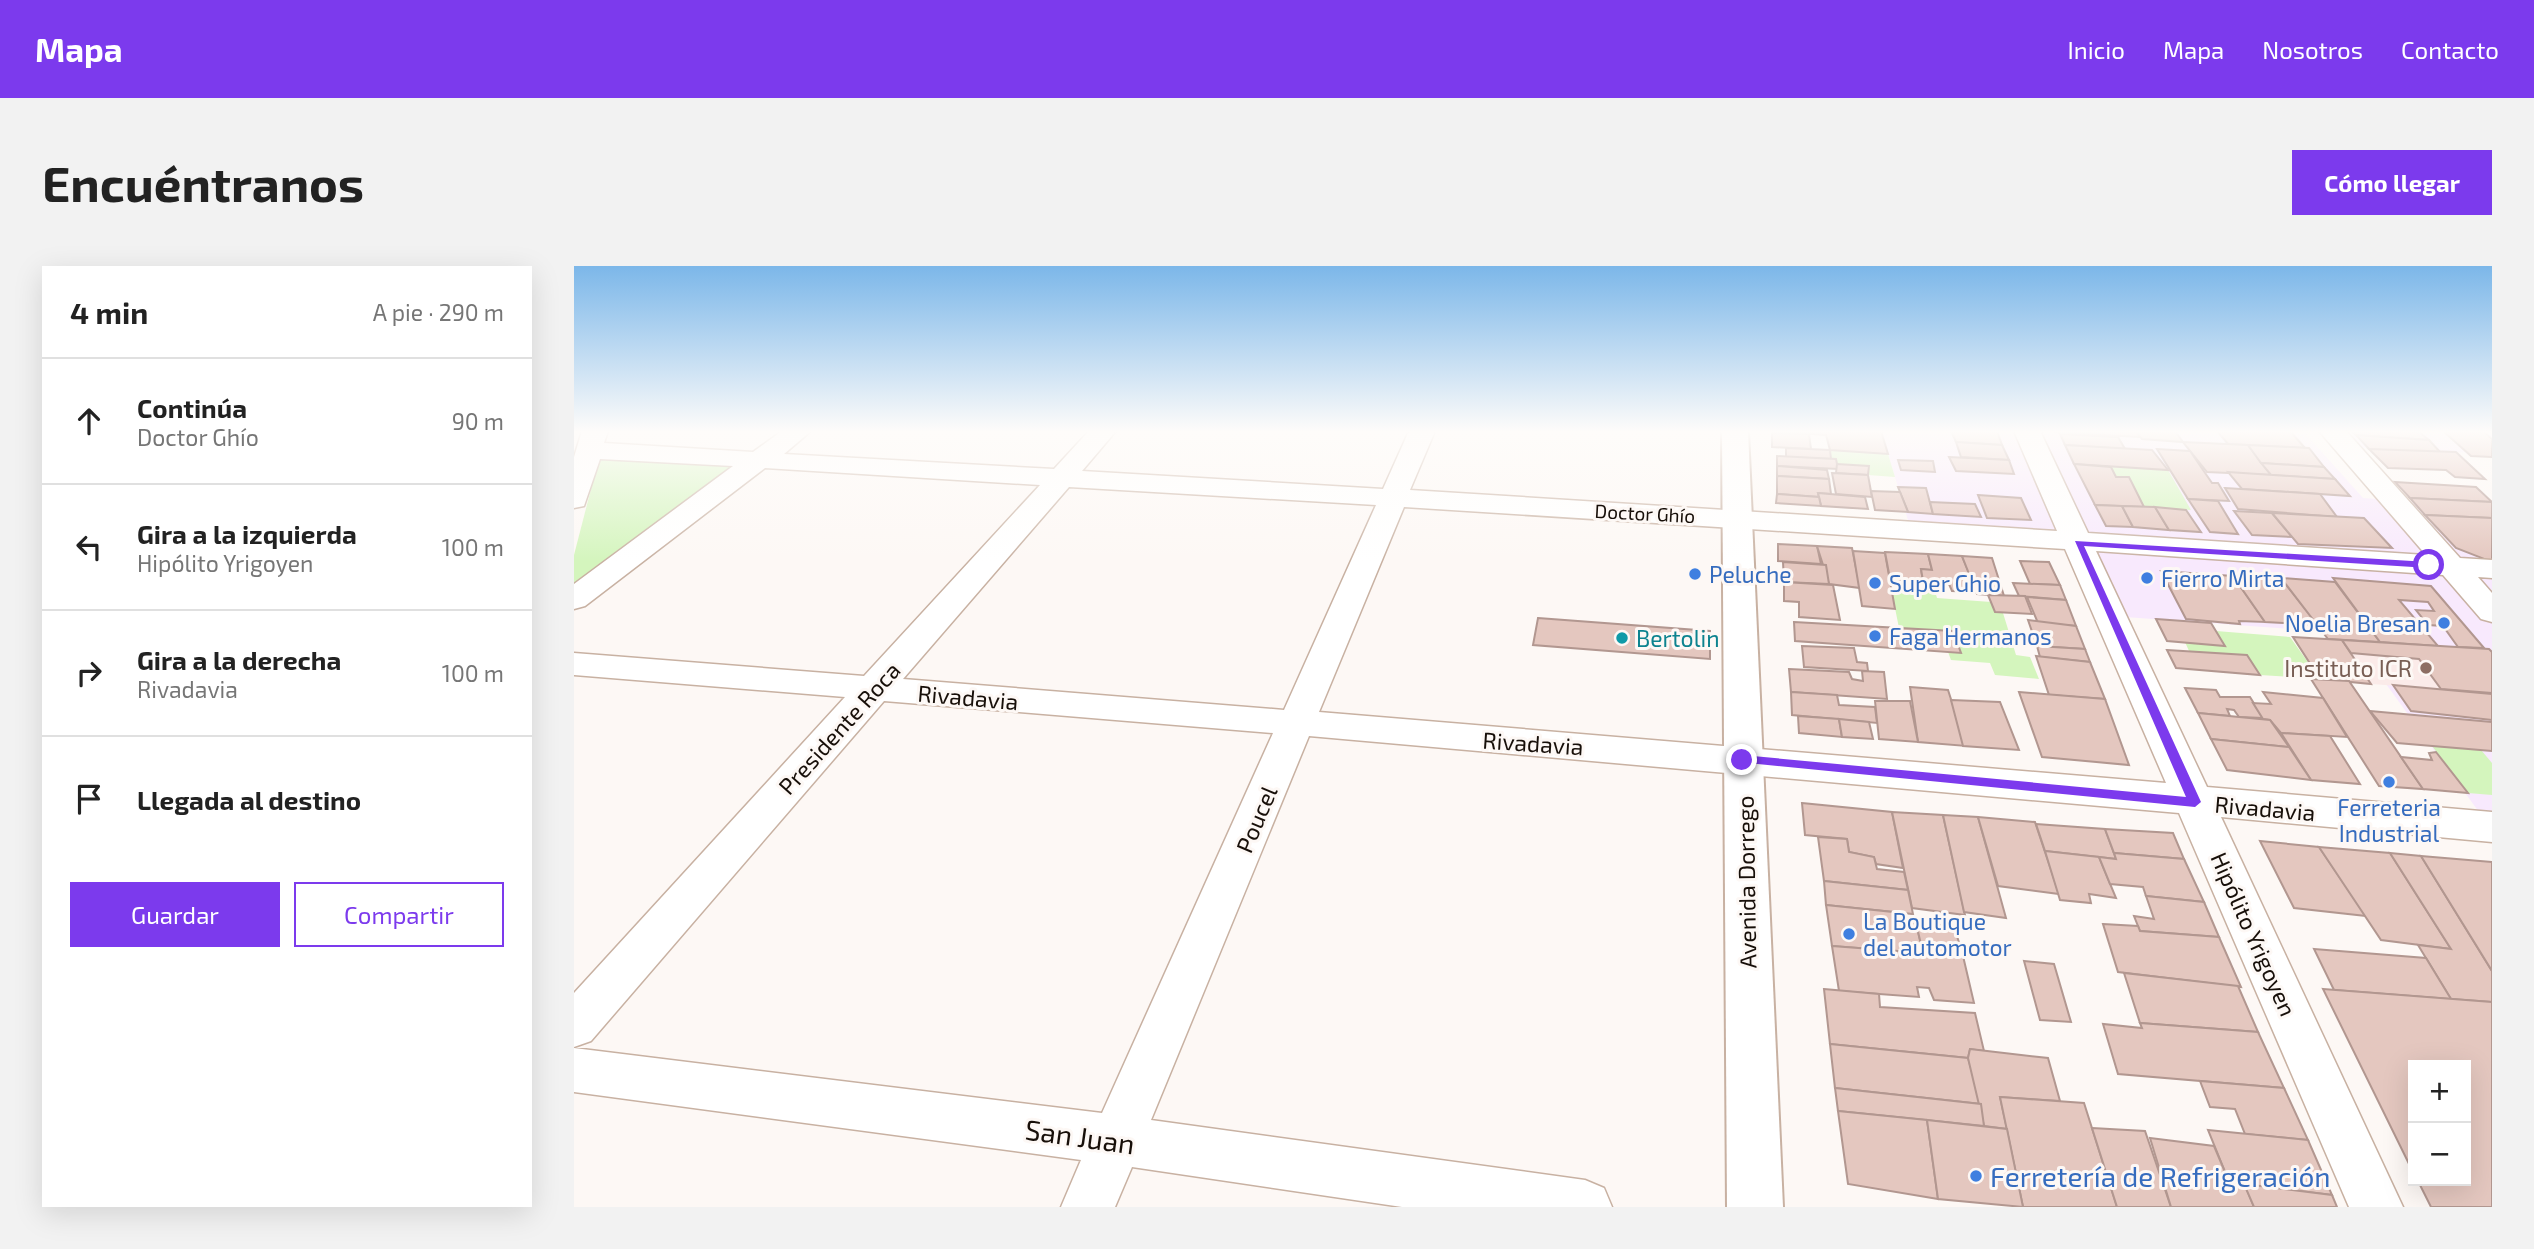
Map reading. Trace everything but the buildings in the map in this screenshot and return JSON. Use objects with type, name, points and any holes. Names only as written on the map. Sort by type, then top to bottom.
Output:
[{"type":"main road","name":"Avenida Dorrego","points":[[1737,475],[1755,1207]]},
{"type":"street","points":[[574,500],[582,475]]},
{"type":"street","points":[[574,599],[739,475]]},
{"type":"street","name":"Doctor Ghío","points":[[1006,475],[1738,518],[2492,569]]},
{"type":"street","name":"Presidente Roca","points":[[574,1026],[1064,475]]},
{"type":"street","name":"Poucel","points":[[1088,1207],[1402,475]]},
{"type":"street","name":"Hipólito Yrigoyen","points":[[2048,475],[2376,1207]]},
{"type":"street","points":[[2371,475],[2492,612]]},
{"type":"street","name":"Rivadavia","points":[[574,664],[1742,760],[2492,828]]},
{"type":"street","name":"San Juan","points":[[574,1070],[1117,1140],[1585,1207]]},
{"type":"shaded area","points":[[1894,475],[2342,475],[2363,498],[2492,507],[2492,830],[2349,633],[2111,616],[2078,542],[1911,530]]},
{"type":"shaded area","name":"Instituto ICR","points":[[2342,640],[2489,649],[2492,652],[2492,693],[2371,684]]},
{"type":"green space","points":[[595,475],[724,475],[574,589],[574,555]]},
{"type":"green space","points":[[2115,475],[2171,475],[2191,510],[2144,507],[2129,477]]},
{"type":"green space","points":[[1891,588],[1935,591],[1937,598],[1991,602],[1995,612],[2003,613],[2016,655],[2030,657],[2039,679],[1995,675],[1990,663],[1951,660],[1948,652],[1961,653],[1953,631],[1899,628]]},
{"type":"green space","points":[[2216,631],[2290,637],[2320,679],[2260,675],[2247,655],[2189,651],[2185,642],[2225,646]]},
{"type":"green space","points":[[2432,746],[2481,750],[2492,763],[2492,795],[2468,793]]},
{"type":"place","name":"Peluche","points":[[1695,574]]},
{"type":"place","name":"Fierro Mirta","points":[[2147,578]]},
{"type":"place","name":"Super Ghio","points":[[1875,583]]},
{"type":"place","name":"Noelia Bresan","points":[[2444,623]]},
{"type":"place","name":"Faga Hermanos","points":[[1875,636]]},
{"type":"place","name":"Bertolin","points":[[1622,638]]},
{"type":"place","name":"Instituto ICR","points":[[2426,668]]},
{"type":"place","name":"Ferreteria Industrial","points":[[2389,782]]},
{"type":"place","name":"La Boutique del automotor","points":[[1849,934]]},
{"type":"place","name":"Ferretería de Refrigeración","points":[[1976,1176]]},
{"type":"route","points":[[1742,760],[2195,802],[2078,542],[2429,565]]}]
